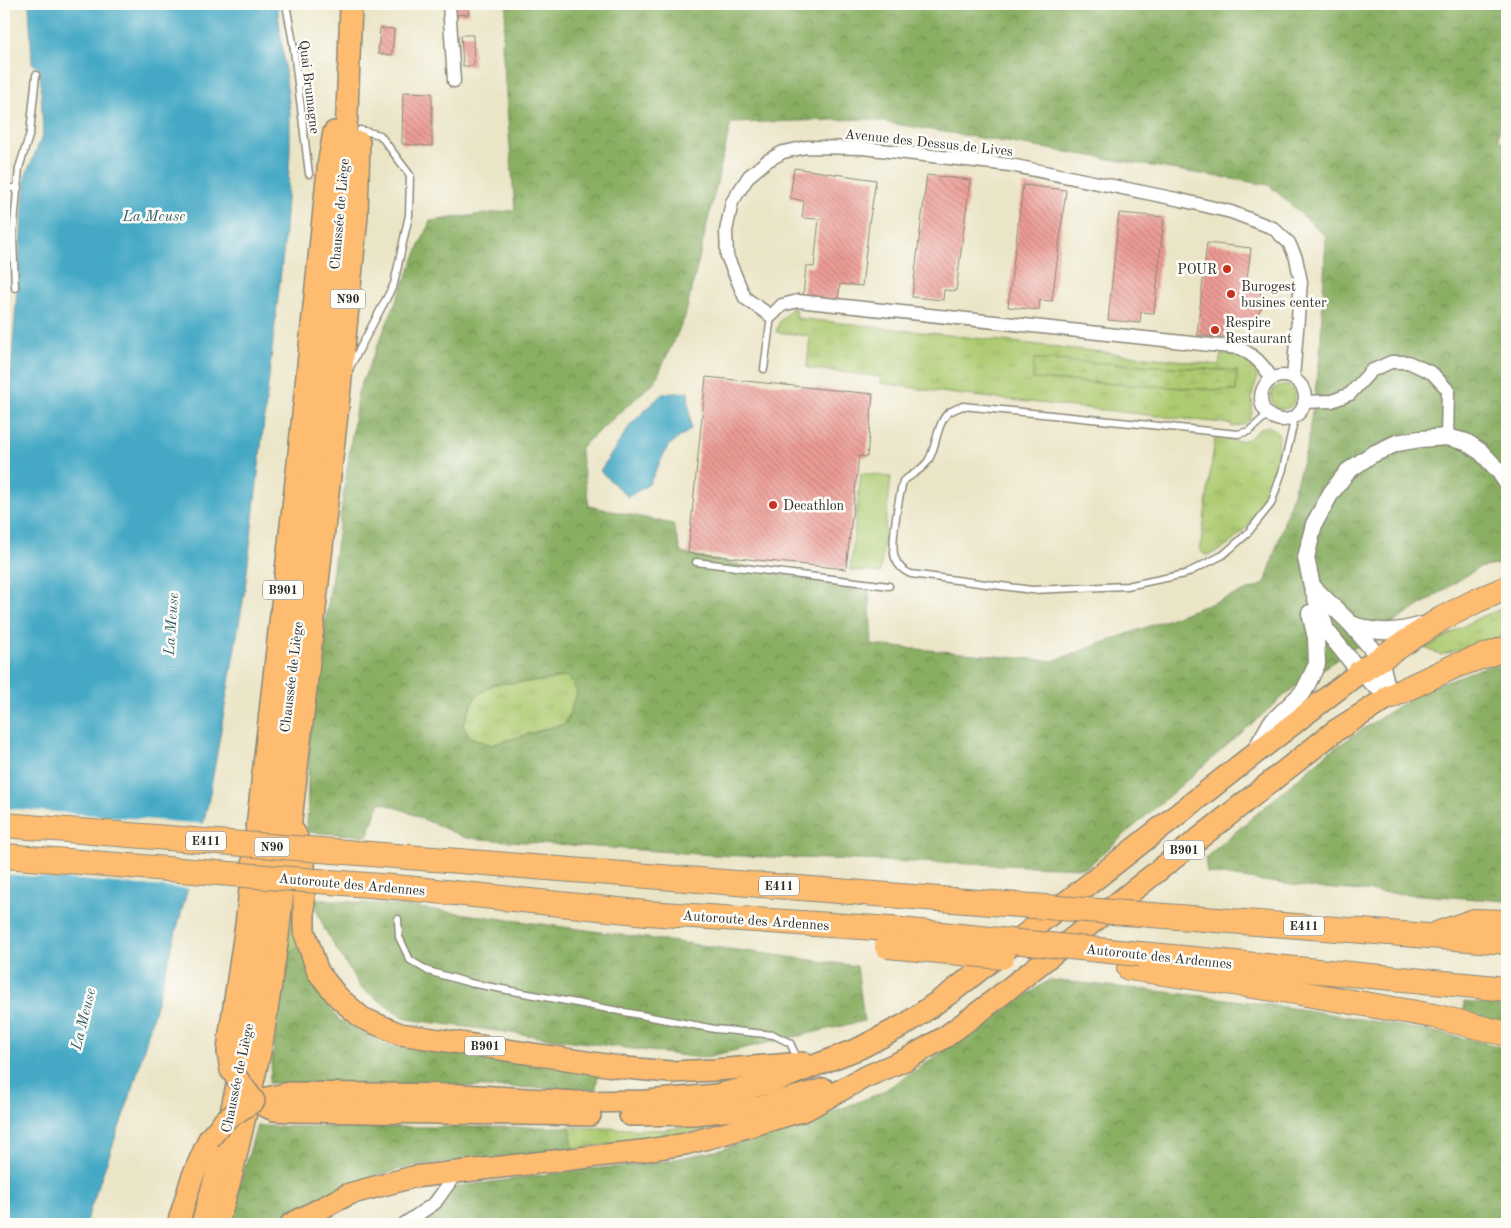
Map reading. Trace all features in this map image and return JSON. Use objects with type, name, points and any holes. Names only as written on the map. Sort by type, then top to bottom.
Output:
[{"type":"highway","name":"B901","points":[[1360,672],[1441,618],[1507,588]]},
{"type":"highway","name":"B901","points":[[1389,697],[1454,666],[1507,648]]},
{"type":"highway","name":"E411","points":[[4,825],[1507,942]]},
{"type":"highway","name":"Autoroute des Ardennes","points":[[4,856],[406,888],[889,938],[1134,961],[1507,989]]},
{"type":"highway","points":[[1430,936],[1474,921],[1507,922]]},
{"type":"highway","points":[[1134,961],[1434,1016],[1507,1034]]},
{"type":"main road","name":"Chaussée de Liège","points":[[217,1224],[232,1173],[262,1043],[277,944],[340,388],[357,216],[351,4]]},
{"type":"main road","name":"Chaussée de Liège","points":[[202,1224],[220,1161],[247,1041],[261,942],[315,466],[342,181],[353,122]]},
{"type":"main road","name":"B901","points":[[254,1101],[231,1070],[228,1052],[248,905],[298,463],[329,160],[335,130],[353,122]]},
{"type":"main road","name":"B901","points":[[290,1102],[461,1095],[577,1102],[647,1101],[732,1092],[773,1082],[828,1061],[860,1048],[906,1024],[953,991],[1360,672]]},
{"type":"main road","name":"B901","points":[[291,1224],[349,1194],[413,1177],[641,1151],[685,1144],[805,1110],[863,1078],[906,1059],[945,1037],[1335,731],[1389,697]]},
{"type":"main road","name":"B901","points":[[291,823],[304,856],[304,931],[318,972],[338,997],[362,1018],[400,1034],[626,1068],[671,1072],[828,1061]]},
{"type":"main road","name":"B901","points":[[178,1224],[192,1178],[209,1139],[226,1120],[254,1101],[548,1116],[695,1114],[760,1107],[863,1078]]},
{"type":"street","points":[[449,4],[454,80]]},
{"type":"street","name":"Avenue des Dessus de Lives","points":[[771,316],[745,298],[727,256],[726,231],[732,202],[749,176],[767,160],[783,152],[807,147],[863,148],[1010,165],[1231,212],[1272,228],[1289,243],[1296,258],[1301,282],[1293,378]]},
{"type":"street","points":[[771,316],[782,305],[798,301],[1239,348],[1252,355],[1262,364],[1272,379]]},
{"type":"street","points":[[1304,402],[1332,401],[1350,394],[1370,371],[1391,362],[1408,362],[1432,373],[1448,390],[1447,437]]},
{"type":"street","points":[[1278,376],[1293,378],[1304,390],[1304,402],[1300,411],[1288,420],[1272,417],[1262,406],[1262,391],[1266,384],[1278,376]]},
{"type":"street","points":[[1389,697],[1360,672],[1326,630],[1312,586],[1306,558],[1314,524],[1331,493],[1348,471],[1371,455],[1397,442],[1447,437],[1466,442],[1481,452],[1499,471],[1507,483]]},
{"type":"street","points":[[1312,586],[1351,624],[1380,658],[1389,697]]},
{"type":"street","points":[[1253,755],[1271,723],[1304,691],[1317,664],[1316,638],[1310,613],[1312,586]]},
{"type":"street","points":[[1351,624],[1365,629],[1395,632],[1441,618]]},
{"type":"street","points":[[404,1224],[435,1204],[457,1172]]},
{"type":"lane","name":"Quai Brumagne","points":[[286,4],[293,43],[309,174]]},
{"type":"lane","points":[[15,288],[13,236],[19,168],[30,133],[36,75]]},
{"type":"lane","points":[[340,388],[394,284],[409,215],[410,175],[380,135],[353,122]]},
{"type":"lane","points":[[4,188],[18,188]]},
{"type":"lane","points":[[4,247],[13,236]]},
{"type":"lane","points":[[764,368],[771,316]]},
{"type":"lane","points":[[1268,414],[1249,431],[1238,434],[963,406],[949,413],[945,418],[926,464],[902,481],[898,503],[894,556],[903,571],[911,574],[1032,590],[1127,586],[1185,574],[1223,555],[1247,534],[1271,504],[1283,469],[1295,416]]},
{"type":"lane","points":[[696,562],[889,586]]},
{"type":"lane","points":[[398,919],[399,937],[410,960],[428,971],[470,983],[715,1029],[774,1035],[790,1043],[800,1064]]},
{"type":"green space","points":[[507,4],[1507,4],[1507,77],[1498,139],[1507,146],[1507,563],[1478,568],[1293,688],[1086,868],[713,855],[466,838],[403,810],[380,802],[367,836],[307,832],[309,739],[358,392],[430,221],[515,210],[502,44]],"holes":[[[865,119],[1269,185],[1326,236],[1320,357],[1307,448],[1265,584],[1053,661],[872,645],[869,592],[681,553],[673,524],[589,506],[580,448],[655,381],[685,317],[731,123]],[[567,676],[577,692],[566,723],[491,745],[470,737],[463,725],[475,697],[494,684],[542,681]]]},
{"type":"green space","points":[[791,309],[797,309],[796,318],[1219,365],[1221,354],[1239,356],[1250,361],[1256,370],[1257,379],[1253,392],[1252,416],[1246,423],[1232,427],[1232,424],[955,394],[881,383],[881,377],[807,368],[810,336],[776,332],[780,321]],"holes":[[[1035,359],[1237,371],[1236,391],[1033,379]]]},
{"type":"green space","points":[[1034,359],[1237,371],[1236,391],[1033,379]]},
{"type":"green space","points":[[1283,385],[1292,388],[1295,397],[1292,406],[1283,409],[1274,406],[1271,397],[1274,388]]},
{"type":"green space","points":[[1268,426],[1279,435],[1275,475],[1267,498],[1253,519],[1236,538],[1216,552],[1206,555],[1200,551],[1215,438],[1242,441]]},
{"type":"green space","points":[[861,473],[891,477],[880,573],[850,570]]},
{"type":"green space","points":[[1507,607],[1507,635],[1441,655],[1425,648],[1478,618]]},
{"type":"green space","points":[[1507,659],[1507,901],[1306,887],[1207,873],[1205,858],[1330,751],[1424,689]]},
{"type":"green space","points":[[568,676],[577,692],[566,723],[491,745],[470,737],[463,725],[475,697],[494,684],[542,681]]},
{"type":"green space","points":[[295,894],[300,945],[287,953]]},
{"type":"green space","points":[[312,899],[405,906],[857,966],[864,1021],[701,1058],[406,1019],[360,987],[325,930]]},
{"type":"green space","points":[[300,945],[317,990],[339,1020],[386,1045],[598,1073],[596,1089],[269,1083],[287,953]]},
{"type":"green space","points":[[1049,980],[1177,993],[1304,1010],[1448,1035],[1507,1049],[1507,1224],[418,1224],[440,1189],[580,1170],[650,1164],[720,1150],[816,1118],[881,1093]]},
{"type":"green space","points":[[1464,1002],[1507,1006],[1507,1028],[1463,1015]]},
{"type":"green space","points":[[759,1116],[692,1134],[573,1149],[570,1127],[663,1130]]},
{"type":"green space","points":[[257,1126],[570,1127],[573,1149],[414,1166],[347,1183],[278,1224],[228,1224]]},
{"type":"water","name":"La Meuse","points":[[29,4],[277,4],[290,112],[290,153],[284,244],[245,589],[208,803],[188,888],[134,1085],[85,1224],[4,1224],[4,470],[25,177],[43,134],[40,71],[32,63]]},
{"type":"water","points":[[688,392],[691,429],[668,446],[649,484],[628,497],[600,471],[631,424],[662,394]]},
{"type":"pier","points":[[4,808],[206,824],[190,889],[4,874]]},
{"type":"building","points":[[452,4],[468,4],[469,14],[453,15]]},
{"type":"building","points":[[380,28],[394,29],[392,55],[378,54]]},
{"type":"building","points":[[461,35],[473,35],[474,66],[463,66]]},
{"type":"building","points":[[403,92],[432,93],[432,146],[402,144]]},
{"type":"building","points":[[794,168],[876,180],[862,286],[840,284],[838,300],[803,297],[806,266],[814,267],[819,219],[802,218],[804,201],[790,198]]},
{"type":"building","points":[[927,175],[970,180],[956,291],[944,290],[943,300],[912,297]]},
{"type":"building","points":[[1023,185],[1066,190],[1052,301],[1040,300],[1039,310],[1008,307]]},
{"type":"building","points":[[1119,213],[1164,217],[1154,313],[1141,312],[1140,323],[1108,320]]},
{"type":"building","name":"Burogest busines center","points":[[1207,243],[1251,248],[1246,286],[1253,286],[1259,290],[1263,305],[1253,320],[1245,321],[1244,326],[1231,325],[1229,338],[1197,335]]},
{"type":"building","name":"Decathlon","points":[[706,377],[873,394],[867,457],[859,456],[846,569],[688,553]]},
{"type":"place","name":"POUR","points":[[1227,269]]},
{"type":"place","name":"Burogest busines center","points":[[1231,294]]},
{"type":"place","name":"Respire Restaurant","points":[[1215,330]]},
{"type":"place","name":"Decathlon","points":[[773,505]]}]
